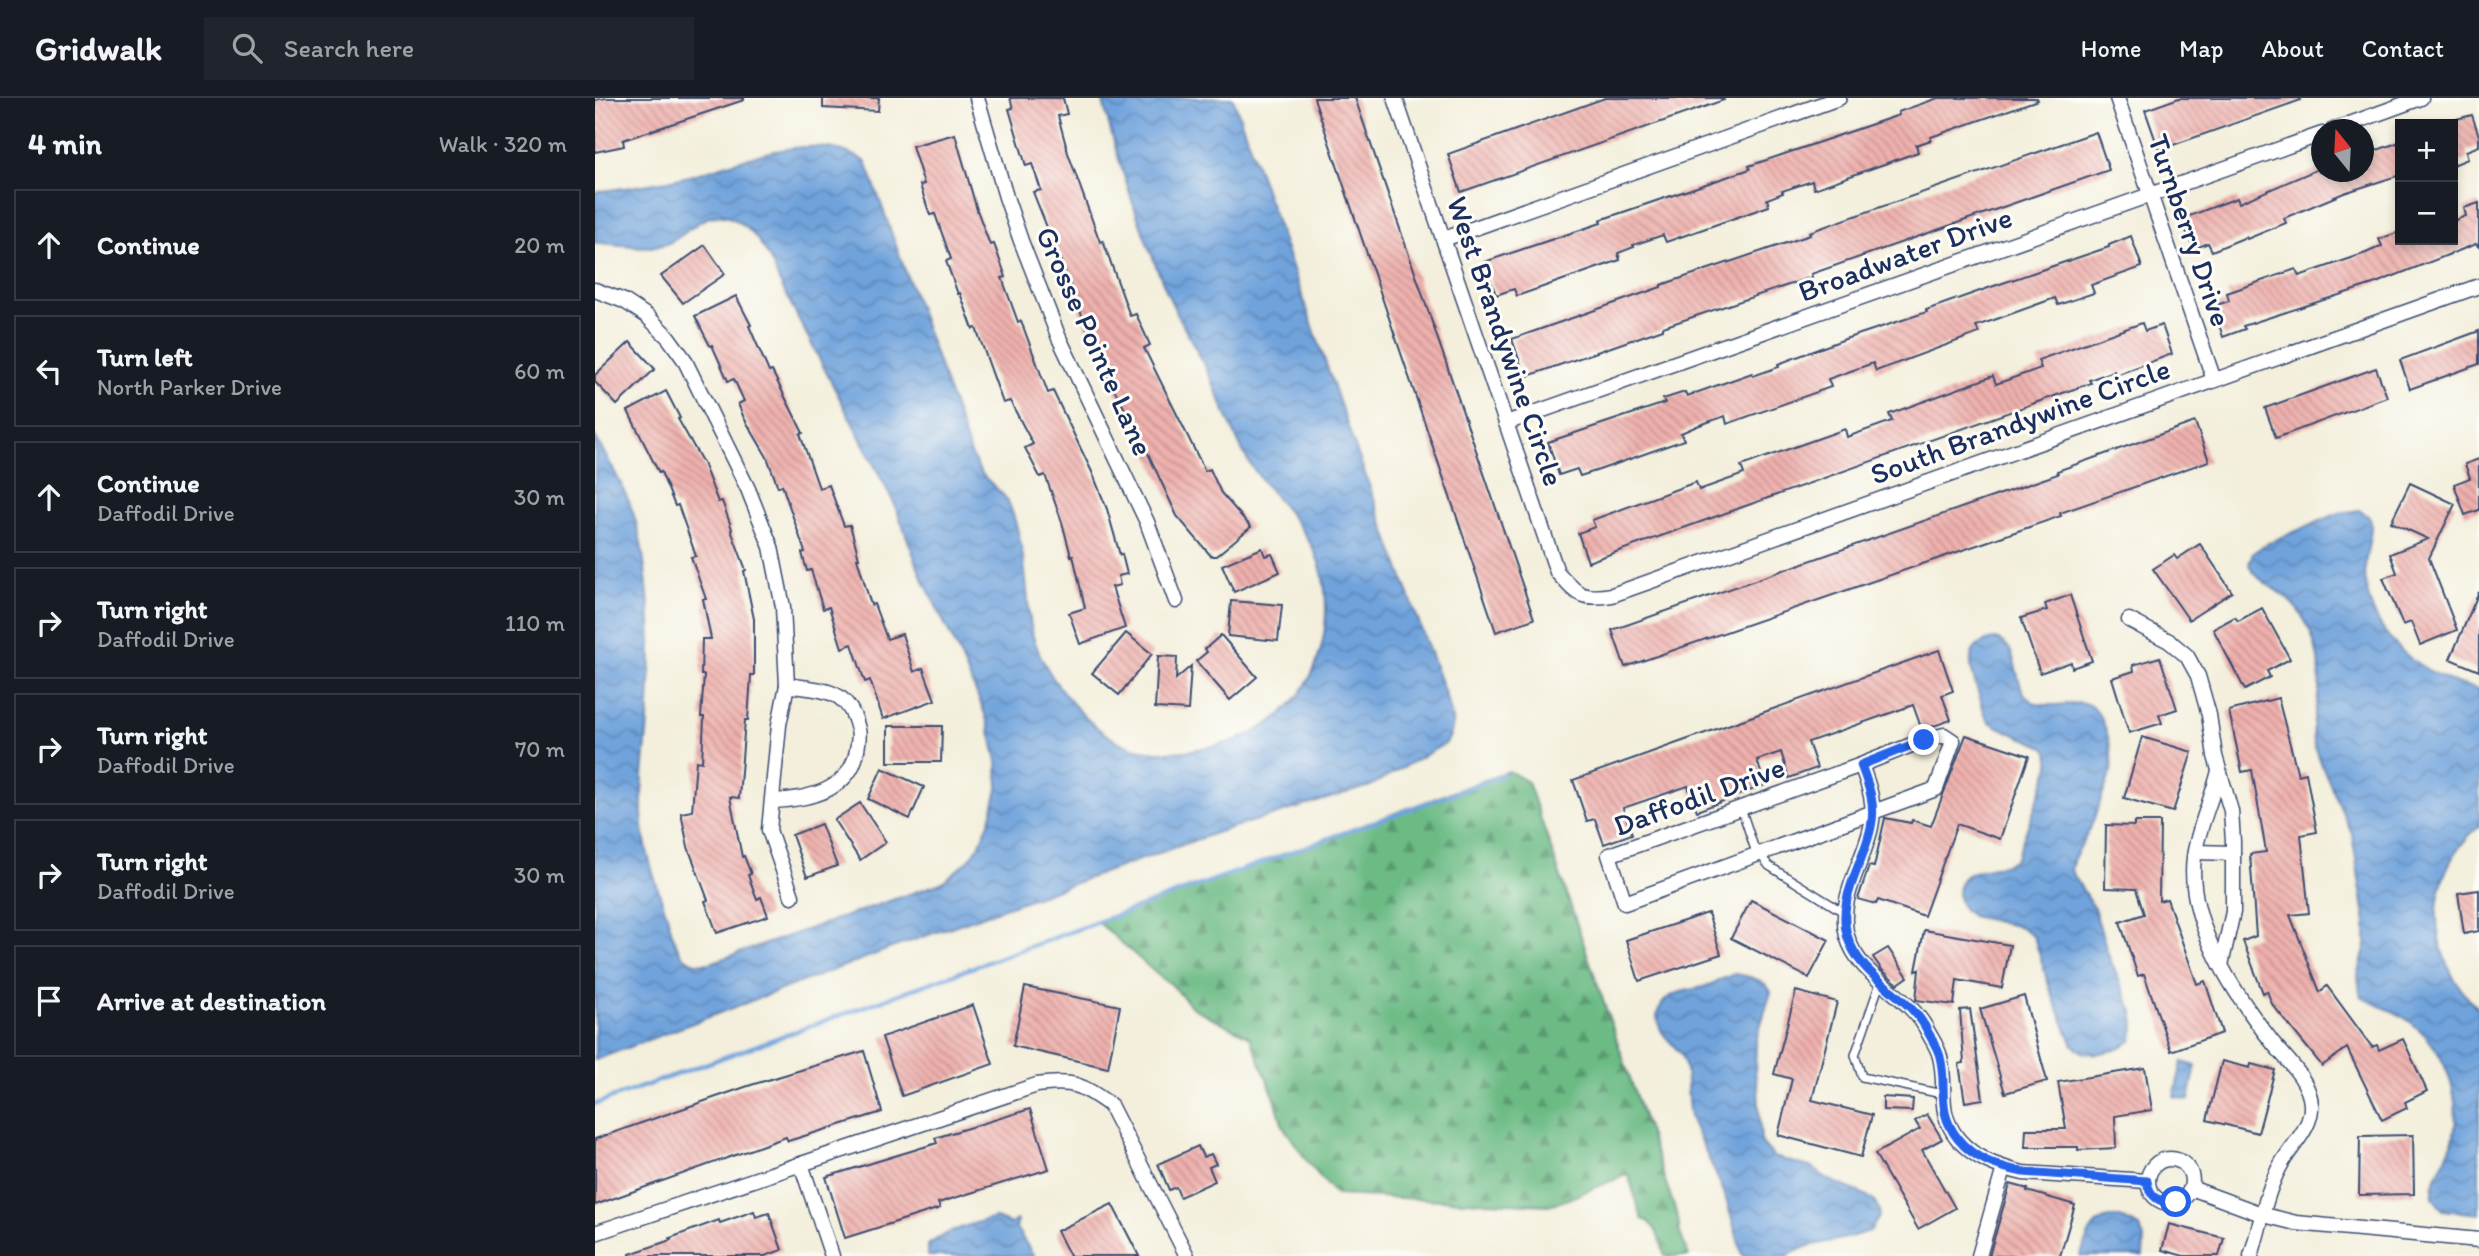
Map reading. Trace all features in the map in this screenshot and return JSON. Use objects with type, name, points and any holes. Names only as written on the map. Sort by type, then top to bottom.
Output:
[{"type":"street","name":"Grosse Pointe Lane","points":[[978,98],[1006,197],[1031,265],[1079,381],[1133,490],[1176,601]]},
{"type":"street","name":"West Brandywine Circle","points":[[1395,98],[1557,572],[1578,594]]},
{"type":"street","points":[[1444,239],[1839,98]]},
{"type":"street","name":"Turnberry Drive","points":[[2117,98],[2214,380]]},
{"type":"street","points":[[2363,119],[2421,98]]},
{"type":"street","name":"Broadwater Drive","points":[[1506,423],[2311,138]]},
{"type":"street","name":"South Brandywine Circle","points":[[1578,594],[1595,598],[1612,595],[2479,286]]},
{"type":"street","points":[[595,290],[624,301],[647,317],[668,337],[684,359],[748,489],[771,547],[783,607],[787,685],[779,725],[769,830],[792,896]]},
{"type":"street","points":[[2129,620],[2169,641],[2187,656],[2198,676],[2209,715],[2219,771],[2231,811],[2233,912],[2221,964]]},
{"type":"street","points":[[773,801],[819,794],[846,777],[855,764],[860,735],[845,702],[826,691],[787,685]]},
{"type":"street","name":"Daffodil Drive","points":[[1944,735],[1954,741],[1936,789],[1625,902],[1609,855],[1861,765],[1944,735]]},
{"type":"street","points":[[1861,765],[1873,796],[1872,814],[1871,826],[1850,887],[1845,913],[1847,935],[1857,956],[1880,982],[1913,1009],[1924,1025],[1940,1056],[1944,1110],[1950,1129],[1976,1156],[2004,1168],[2023,1172],[2147,1181]]},
{"type":"street","points":[[2219,771],[2195,852],[2193,878],[2206,933],[2221,964],[2259,1026],[2304,1081],[2311,1101],[2307,1125],[2272,1182],[2252,1256]]},
{"type":"street","points":[[2195,852],[2233,853]]},
{"type":"street","points":[[595,1233],[1037,1085],[1064,1082],[1090,1091],[1111,1105],[1187,1256]]},
{"type":"street","points":[[2173,1158],[2186,1166],[2190,1173],[2191,1188],[2188,1194],[2176,1202],[2162,1202],[2151,1194],[2147,1181],[2152,1166],[2173,1158]]},
{"type":"street","points":[[801,1164],[832,1256]]},
{"type":"street","points":[[1979,1256],[2004,1168]]},
{"type":"street","points":[[2191,1188],[2264,1215],[2329,1227],[2479,1240]]},
{"type":"lane","points":[[1741,808],[1754,847],[1769,866],[1845,913]]},
{"type":"lane","points":[[1880,982],[1855,1055],[1862,1077],[1942,1094]]},
{"type":"green space","points":[[1509,771],[1528,782],[1689,1256],[1665,1256],[1655,1229],[1642,1219],[1628,1174],[1548,1205],[1336,1195],[1309,1164],[1283,1126],[1250,1037],[1193,1008],[1171,984],[1098,922]]},
{"type":"water","points":[[1102,98],[1233,98],[1444,691],[1453,724],[1450,736],[1446,743],[1370,786],[1224,830],[889,949],[595,1060],[595,436],[625,493],[637,524],[642,548],[650,612],[651,647],[643,822],[654,875],[675,943],[684,957],[690,961],[710,963],[941,883],[968,861],[979,846],[990,820],[998,789],[997,761],[982,706],[921,575],[895,505],[761,244],[742,224],[719,216],[707,218],[677,239],[659,246],[595,243],[595,192],[674,179],[752,157],[800,147],[823,147],[845,152],[866,162],[971,454],[981,473],[1002,493],[1010,506],[1022,553],[1033,636],[1039,653],[1057,684],[1083,715],[1112,739],[1128,746],[1162,752],[1204,748],[1244,737],[1271,722],[1294,701],[1314,668],[1321,650],[1326,612],[1322,573],[1317,557],[1300,527],[1247,459],[1205,366],[1169,297],[1131,199]]},
{"type":"water","points":[[2359,510],[2371,521],[2365,570],[2368,593],[2375,614],[2386,633],[2417,663],[2457,683],[2479,689],[2479,826],[2460,846],[2447,869],[2439,893],[2437,918],[2440,942],[2448,966],[2461,989],[2479,1010],[2479,1214],[2443,1210],[2433,1198],[2434,1183],[2452,1143],[2455,1126],[2453,1091],[2441,1058],[2420,1030],[2401,1016],[2363,998],[2360,992],[2358,976],[2366,945],[2366,923],[2352,834],[2314,743],[2313,727],[2320,682],[2316,649],[2308,627],[2296,607],[2257,577],[2249,564],[2253,553],[2268,543],[2339,513]]},
{"type":"water","points":[[1995,639],[2010,650],[2019,681],[2029,699],[2044,705],[2088,704],[2100,716],[2107,735],[2111,772],[2090,829],[2073,860],[2071,871],[2094,908],[2109,957],[2133,1012],[2135,1023],[2131,1041],[2115,1050],[2096,1054],[2082,1052],[2073,1045],[2051,992],[2034,937],[2021,927],[1972,916],[1959,900],[1960,883],[1966,876],[2009,863],[2016,858],[2050,766],[2048,752],[2044,747],[1999,727],[1985,715],[1971,669],[1972,653],[1984,642]]},
{"type":"water","points":[[1735,974],[1760,981],[1771,992],[1756,1040],[1755,1072],[1761,1142],[1774,1157],[1813,1168],[1827,1179],[1866,1195],[1875,1202],[1880,1211],[1879,1217],[1870,1231],[1808,1246],[1786,1256],[1742,1254],[1724,1192],[1691,1120],[1684,1062],[1662,1032],[1657,1014],[1660,1006],[1675,994],[1707,986]]},
{"type":"water","points":[[2182,1062],[2196,1066],[2189,1100],[2174,1097]]},
{"type":"water","points":[[996,1218],[1011,1224],[1016,1220],[1018,1222],[1016,1228],[1034,1256],[928,1256],[928,1245],[944,1235]]},
{"type":"water","points":[[2109,1218],[2121,1218],[2140,1227],[2144,1239],[2143,1256],[2080,1256],[2093,1227]]},
{"type":"building","points":[[823,98],[879,98],[878,111],[823,108]]},
{"type":"building","points":[[1010,98],[1063,98],[1067,114],[1058,116],[1068,153],[1130,316],[1136,314],[1150,345],[1144,348],[1205,471],[1210,469],[1221,493],[1251,527],[1216,556],[1211,556],[1177,516],[1140,436],[1106,375],[1113,371],[1104,350],[1097,353],[1033,192],[1041,190],[1032,164],[1026,166],[1009,109],[1013,108]]},
{"type":"building","points":[[1314,98],[1355,98],[1534,619],[1496,632]]},
{"type":"building","points":[[1605,98],[1724,100],[1461,192],[1448,154]]},
{"type":"building","points":[[1938,98],[2038,100],[1931,137],[1931,140],[1916,145],[1918,152],[1814,189],[1812,181],[1782,191],[1783,193],[1767,199],[1769,206],[1666,242],[1663,235],[1633,245],[1634,247],[1618,253],[1620,260],[1517,296],[1514,289],[1496,295],[1484,262],[1601,223],[1600,220],[1750,169],[1749,166],[1899,115],[1898,112]]},
{"type":"building","points":[[2179,98],[2301,100],[2159,150],[2145,110]]},
{"type":"building","points":[[595,100],[744,100],[623,140],[624,146],[595,152]]},
{"type":"building","points":[[2472,115],[2479,136],[2479,146],[2466,151],[2468,159],[2458,163],[2458,119]]},
{"type":"building","points":[[2096,132],[2109,170],[1525,377],[1512,339]]},
{"type":"building","points":[[955,134],[977,210],[990,245],[994,244],[1006,277],[1002,278],[1018,322],[1021,321],[1048,393],[1053,391],[1092,472],[1107,509],[1127,574],[1118,576],[1120,585],[1112,587],[1125,628],[1080,644],[1069,613],[1085,608],[1073,555],[1071,556],[1062,522],[1045,475],[1040,477],[1025,448],[1033,444],[1010,401],[1003,403],[976,328],[973,329],[946,261],[951,259],[935,214],[930,215],[920,185],[924,184],[912,146]]},
{"type":"building","points":[[2395,144],[2395,177],[2344,193],[2284,218],[2286,223],[2247,239],[2246,237],[2212,251],[2208,243],[2194,249],[2181,219],[2237,198],[2239,203],[2311,172],[2311,182],[2374,182],[2374,151]]},
{"type":"building","points":[[2479,203],[2479,247],[2476,244],[2376,283],[2243,326],[2245,329],[2223,337],[2213,306],[2229,301],[2227,293],[2296,269],[2299,276],[2366,253],[2382,246],[2379,239],[2395,233],[2395,245],[2458,245],[2458,219],[2466,216],[2464,208]]},
{"type":"building","points":[[2131,236],[2142,267],[2091,285],[2094,293],[2058,305],[2055,298],[1976,326],[1979,333],[1876,371],[1873,363],[1828,379],[1831,387],[1727,424],[1725,416],[1697,426],[1681,433],[1684,440],[1599,470],[1580,476],[1577,469],[1559,475],[1548,442],[1665,403],[1663,399],[1685,392],[1687,396],[1752,373],[1753,376],[1779,367],[1778,364],[1845,339],[2109,247]]},
{"type":"building","points":[[705,245],[725,274],[683,303],[661,276]]},
{"type":"building","points":[[736,296],[751,325],[749,326],[769,372],[772,371],[803,433],[800,434],[819,488],[829,485],[844,526],[850,525],[871,605],[874,604],[887,639],[902,634],[914,672],[923,668],[935,700],[883,719],[870,680],[865,682],[852,644],[842,648],[829,607],[823,609],[811,570],[807,571],[802,553],[805,552],[782,485],[778,487],[767,457],[744,418],[738,404],[744,401],[734,379],[728,381],[695,316]]},
{"type":"building","points":[[2142,323],[2145,331],[2162,325],[2172,354],[2116,375],[2114,371],[2089,380],[2091,383],[1588,562],[1578,533],[1595,527],[1592,520],[1696,482],[1699,490],[1744,474],[1741,466],[1845,429],[1847,437],[1892,421],[1889,414],[1993,376],[1996,384],[2041,368],[2038,360]]},
{"type":"building","points":[[2479,331],[2479,364],[2410,389],[2400,360]]},
{"type":"building","points":[[630,342],[655,369],[617,405],[595,382],[595,375]]},
{"type":"building","points":[[2376,368],[2387,397],[2276,438],[2265,408]]},
{"type":"building","points":[[666,391],[680,418],[678,419],[703,463],[718,502],[722,501],[746,570],[744,571],[754,619],[754,675],[751,675],[748,720],[745,720],[739,798],[730,797],[742,857],[744,856],[751,874],[748,875],[757,899],[761,897],[768,916],[717,933],[688,847],[681,813],[692,811],[696,761],[702,762],[702,639],[711,639],[703,599],[706,599],[691,557],[696,556],[678,505],[675,506],[661,472],[659,473],[628,411]]},
{"type":"building","points":[[2195,422],[2209,461],[2060,513],[2061,516],[1625,667],[1612,630],[2058,474],[2057,471]]},
{"type":"building","points":[[2479,459],[2479,510],[2465,515],[2454,484],[2470,478],[2465,464]]},
{"type":"building","points":[[2410,483],[2455,504],[2429,558],[2457,630],[2420,645],[2411,622],[2403,625],[2383,578],[2397,573],[2390,554],[2428,539],[2391,522]]},
{"type":"building","points":[[2200,544],[2232,592],[2189,620],[2153,569],[2174,555],[2177,559]]},
{"type":"building","points":[[1262,548],[1265,556],[1272,554],[1280,572],[1234,592],[1222,565]]},
{"type":"building","points":[[2479,592],[2479,671],[2450,659]]},
{"type":"building","points":[[2070,595],[2092,661],[2072,668],[2071,662],[2040,673],[2021,618],[2047,610],[2045,604]]},
{"type":"building","points":[[1231,601],[1282,605],[1278,641],[1228,636]]},
{"type":"building","points":[[2262,608],[2290,659],[2267,671],[2270,677],[2245,690],[2213,629],[2235,617],[2238,621]]},
{"type":"building","points":[[1126,633],[1152,654],[1119,695],[1092,673]]},
{"type":"building","points":[[1221,635],[1257,677],[1230,700],[1196,661]]},
{"type":"building","points":[[1939,650],[1953,691],[1942,695],[1951,720],[1922,730],[1913,705],[1808,742],[1817,768],[1789,778],[1781,752],[1757,760],[1765,785],[1697,811],[1688,786],[1623,808],[1632,834],[1604,844],[1595,819],[1587,821],[1573,780]]},
{"type":"building","points":[[1158,656],[1177,657],[1176,679],[1191,666],[1188,710],[1155,708]]},
{"type":"building","points":[[2160,657],[2177,709],[2159,715],[2162,723],[2129,733],[2112,678],[2134,671],[2133,665]]},
{"type":"building","points":[[2278,698],[2298,775],[2306,773],[2317,832],[2301,835],[2309,913],[2290,915],[2320,992],[2327,986],[2372,1047],[2377,1045],[2379,1050],[2403,1039],[2427,1091],[2405,1102],[2407,1108],[2382,1120],[2347,1048],[2322,1066],[2272,1004],[2267,991],[2263,993],[2243,941],[2256,936],[2250,854],[2266,852],[2252,770],[2242,772],[2229,711]]},
{"type":"building","points":[[888,726],[942,726],[941,762],[888,762]]},
{"type":"building","points":[[1966,735],[2029,756],[2000,839],[1957,824],[1924,916],[1878,900],[1876,904],[1858,899],[1869,866],[1874,867],[1885,818],[1911,823],[1912,820],[1931,826]]},
{"type":"building","points":[[2142,737],[2192,752],[2173,812],[2124,798]]},
{"type":"building","points":[[882,768],[924,787],[910,819],[868,799]]},
{"type":"building","points":[[860,803],[886,842],[860,860],[834,820]]},
{"type":"building","points":[[2134,822],[2160,822],[2159,901],[2167,899],[2197,984],[2205,981],[2222,1033],[2171,1051],[2144,974],[2138,976],[2120,922],[2144,914],[2136,889],[2105,888],[2106,825],[2134,826]]},
{"type":"building","points":[[821,824],[837,866],[807,877],[792,835]]},
{"type":"building","points":[[2479,890],[2479,931],[2464,934],[2458,893]]},
{"type":"building","points":[[1751,900],[1829,940],[1809,978],[1731,938]]},
{"type":"building","points":[[1708,913],[1721,954],[1639,981],[1626,940]]},
{"type":"building","points":[[1924,930],[2010,945],[2002,988],[1957,980],[1954,1005],[1916,1000],[1919,970],[1916,971]]},
{"type":"building","points":[[1888,948],[1908,977],[1898,984],[1882,970],[1873,957]]},
{"type":"building","points":[[1025,987],[1120,1006],[1108,1068],[1013,1046]]},
{"type":"building","points":[[1796,991],[1837,1002],[1812,1100],[1872,1115],[1861,1157],[1778,1135],[1792,1079],[1774,1074]]},
{"type":"building","points":[[2024,996],[2047,1081],[2005,1093],[1980,1009]]},
{"type":"building","points":[[973,1005],[993,1064],[902,1096],[882,1037]]},
{"type":"building","points":[[1970,1009],[1983,1099],[1965,1102],[1959,1064],[1964,1063],[1960,1010]]},
{"type":"building","points":[[864,1051],[882,1112],[788,1141],[786,1137],[595,1205],[595,1139],[751,1085]]},
{"type":"building","points":[[2222,1061],[2250,1068],[2251,1064],[2275,1070],[2258,1133],[2207,1120]]},
{"type":"building","points":[[2145,1068],[2152,1110],[2115,1116],[2116,1148],[2078,1150],[2078,1147],[2025,1147],[2026,1129],[2066,1129],[2058,1082]]},
{"type":"building","points":[[1883,1097],[1913,1099],[1912,1111],[1883,1110]]},
{"type":"building","points":[[1030,1109],[1049,1169],[938,1203],[940,1208],[845,1238],[826,1177],[937,1143],[935,1138]]},
{"type":"building","points":[[1927,1114],[1942,1139],[1922,1150],[1955,1208],[1918,1229],[1875,1154],[1920,1129],[1915,1121]]},
{"type":"building","points":[[2413,1135],[2414,1194],[2359,1195],[2360,1136]]},
{"type":"building","points":[[1198,1146],[1203,1157],[1211,1154],[1216,1164],[1209,1167],[1215,1181],[1180,1197],[1176,1187],[1169,1190],[1158,1164]]},
{"type":"building","points":[[2010,1184],[2075,1205],[2060,1256],[1989,1256]]},
{"type":"building","points":[[1112,1204],[1139,1256],[1070,1256],[1057,1231]]},
{"type":"building","points":[[754,1211],[756,1217],[769,1213],[782,1250],[765,1256],[630,1256],[719,1220],[720,1223]]},
{"type":"building","points":[[2169,1224],[2224,1238],[2219,1256],[2184,1256],[2162,1250]]},
{"type":"waterway","points":[[595,1104],[1504,775]]},
{"type":"route","points":[[1924,740],[1861,765],[1873,796],[1871,826],[1850,887],[1845,913],[1847,935],[1857,956],[1872,976],[1913,1009],[1940,1056],[1944,1110],[1950,1129],[1976,1156],[2004,1168],[2023,1172],[2147,1181],[2151,1194],[2156,1199],[2176,1202]]}]
